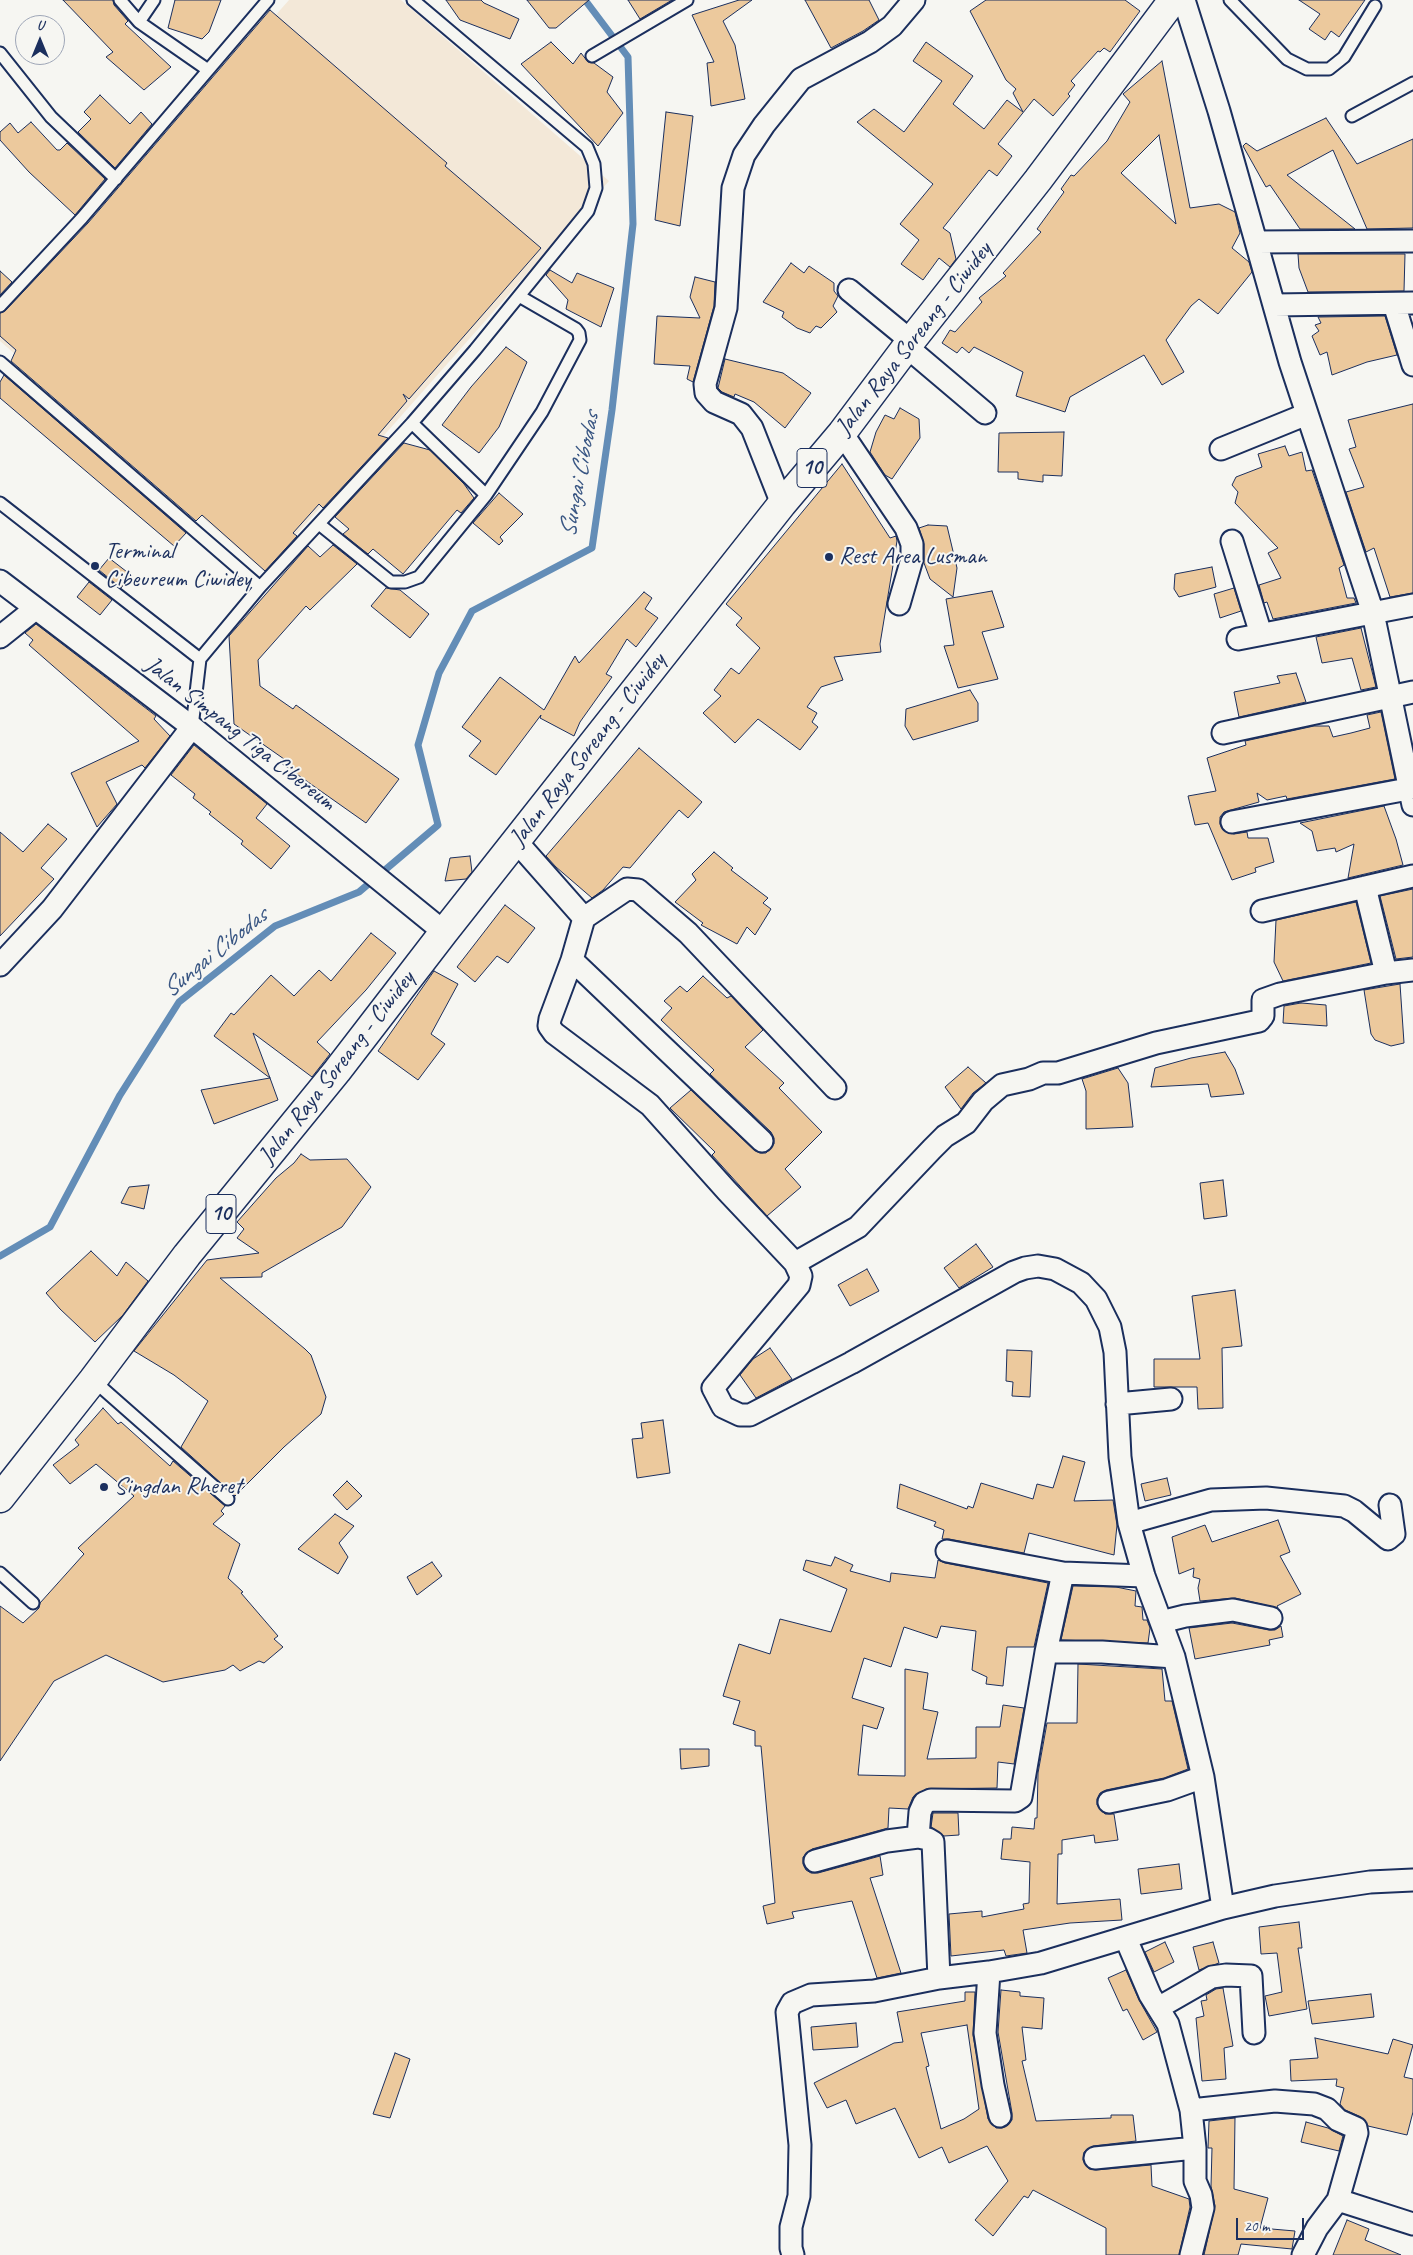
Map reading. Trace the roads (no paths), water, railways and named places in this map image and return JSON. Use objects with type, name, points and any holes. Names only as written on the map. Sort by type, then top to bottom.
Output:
[{"type":"highway","name":"Jalan Raya Soreang - Ciwidey","points":[[0,1498],[93,1380],[187,1255],[337,1071],[444,932],[782,504],[842,433],[909,344],[1038,180],[1173,0]]},
{"type":"street","points":[[782,504],[752,428],[741,414],[714,402],[706,393],[704,384],[726,308],[733,188],[744,155],[764,125],[801,79],[870,42],[892,26],[914,0]]},
{"type":"street","points":[[1184,0],[1219,111],[1307,414],[1373,613],[1412,794],[1232,822]]},
{"type":"street","points":[[1256,242],[1413,241]]},
{"type":"street","points":[[849,290],[985,413]]},
{"type":"street","points":[[1274,305],[1403,304],[1413,364]]},
{"type":"street","points":[[1221,448],[1307,414]]},
{"type":"street","points":[[842,433],[906,528],[912,544],[912,560],[899,604]]},
{"type":"street","points":[[1232,542],[1261,634]]},
{"type":"street","name":"Jalan Simpang Tiga Cibereum","points":[[0,582],[192,727],[444,932]]},
{"type":"street","points":[[1238,639],[1413,605]]},
{"type":"street","points":[[0,637],[35,608]]},
{"type":"street","points":[[1223,733],[1413,692]]},
{"type":"street","points":[[0,965],[52,909],[192,727]]},
{"type":"street","points":[[516,841],[584,918]]},
{"type":"street","points":[[1262,911],[1413,876]]},
{"type":"street","points":[[1364,887],[1386,973]]},
{"type":"street","points":[[835,1088],[688,933],[638,890],[627,889],[584,918],[572,960],[549,1026],[554,1033],[650,1105],[727,1191],[795,1262],[801,1276],[799,1285],[713,1388],[722,1407],[740,1415],[750,1415],[760,1411],[1014,1272],[1038,1266],[1055,1269],[1081,1283],[1096,1299],[1110,1327],[1115,1352],[1120,1457],[1129,1523],[1144,1576],[1174,1657],[1203,1777],[1223,1908]]},
{"type":"street","points":[[572,960],[762,1142]]},
{"type":"street","points":[[795,1262],[858,1227],[945,1136],[966,1123],[983,1101],[1002,1085],[1030,1078],[1043,1072],[1058,1072],[1156,1043],[1259,1021],[1264,1016],[1263,1000],[1271,997],[1386,973],[1413,970]]},
{"type":"street","points":[[1117,1404],[1171,1399]]},
{"type":"street","points":[[1129,1523],[1212,1500],[1266,1498],[1344,1506],[1354,1511],[1388,1539],[1394,1534],[1390,1505]]},
{"type":"street","points":[[947,1552],[1063,1573],[1144,1576]]},
{"type":"street","points":[[918,1837],[920,1812],[924,1803],[931,1800],[1015,1801],[1021,1797],[1046,1652],[1063,1573]]},
{"type":"street","points":[[1161,1622],[1185,1616],[1233,1610],[1271,1618]]},
{"type":"street","points":[[1046,1652],[1102,1652],[1174,1657]]},
{"type":"street","points":[[1109,1802],[1167,1790],[1203,1777]]},
{"type":"street","points":[[815,1862],[887,1841],[918,1837],[933,1842],[939,1978]]},
{"type":"street","points":[[793,2255],[791,2227],[798,2196],[800,2145],[787,2012],[792,2004],[811,1995],[874,1992],[939,1978],[1042,1963],[1223,1908],[1275,1896],[1370,1882],[1413,1880]]},
{"type":"street","points":[[1126,1939],[1158,2008],[1168,2024],[1191,2110],[1195,2148],[1195,2181],[1201,2195],[1203,2208],[1191,2255]]},
{"type":"street","points":[[989,1972],[985,2034],[1000,2116]]},
{"type":"street","points":[[1158,2008],[1212,1977],[1226,1975],[1251,1976],[1254,2034]]},
{"type":"street","points":[[1191,2110],[1275,2101],[1314,2104],[1327,2109],[1338,2120],[1356,2128],[1357,2133],[1338,2200],[1317,2228],[1303,2255]]},
{"type":"street","points":[[1095,2158],[1195,2148]]},
{"type":"street","points":[[1338,2200],[1413,2224]]},
{"type":"lane","points":[[120,0],[139,22],[208,70]]},
{"type":"lane","points":[[139,22],[154,0]]},
{"type":"lane","points":[[0,306],[82,218],[268,0]]},
{"type":"lane","points":[[192,727],[200,659],[260,587],[412,423],[519,296],[588,210],[596,188],[594,164],[587,147],[413,0]]},
{"type":"lane","points":[[1230,0],[1288,59],[1307,69],[1329,69],[1344,57],[1375,6]]},
{"type":"lane","points":[[592,56],[684,2]]},
{"type":"lane","points":[[0,54],[51,117],[116,179]]},
{"type":"lane","points":[[1352,116],[1413,84]]},
{"type":"lane","points":[[319,524],[391,582],[405,582],[419,578],[486,495],[542,412],[580,340],[580,333],[576,329],[519,296]]},
{"type":"lane","points":[[0,362],[260,587]]},
{"type":"lane","points":[[412,423],[486,495]]},
{"type":"lane","points":[[0,503],[200,659]]},
{"type":"lane","points":[[93,1380],[228,1499]]},
{"type":"lane","points":[[0,1573],[33,1603]]},
{"type":"waterway","name":"Sungai Cibodas","points":[[0,1256],[50,1227],[120,1095],[179,1002],[275,926],[359,892],[438,825],[418,745],[439,673],[472,611],[592,548],[612,410],[633,224],[628,57],[585,0]]},
{"type":"place","name":"Rest Area Lusman","points":[[829,557]]},
{"type":"place","name":"Terminal Cibeureum Ciwidey","points":[[95,566]]},
{"type":"place","name":"Singdan Rheret","points":[[104,1487]]}]
